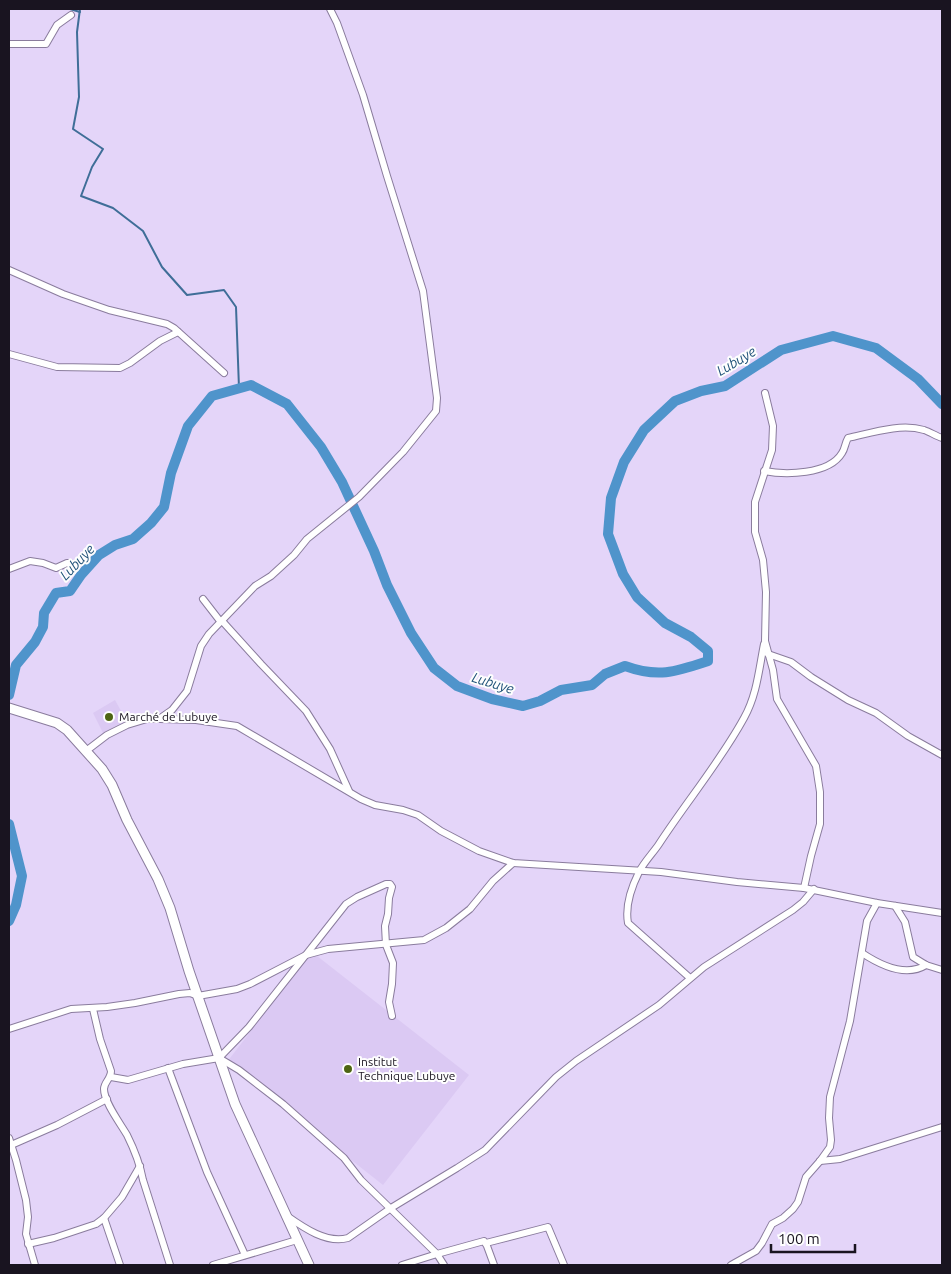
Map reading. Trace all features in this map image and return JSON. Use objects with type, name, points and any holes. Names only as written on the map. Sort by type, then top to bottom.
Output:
[{"type":"street","points":[[159,719],[172,710],[187,691],[201,646],[220,621],[255,586],[271,576],[294,555],[307,539],[359,497],[403,452],[436,411],[438,398],[423,291],[363,95],[337,23],[330,9]]},
{"type":"street","points":[[9,44],[46,44],[57,25],[71,15]]},
{"type":"street","points":[[9,270],[64,294],[109,310],[159,321],[178,332],[224,372]]},
{"type":"street","points":[[9,354],[57,366],[120,368],[160,341],[178,332]]},
{"type":"street","points":[[690,978],[628,923],[628,904],[640,871],[675,818],[719,759],[745,716],[756,690],[765,641],[766,592],[763,560],[755,532],[755,502],[772,450],[773,426],[765,393]]},
{"type":"street","points":[[764,472],[781,474],[818,469],[838,459],[843,452],[848,438],[878,431],[913,428],[942,438]]},
{"type":"street","points":[[9,569],[30,561],[56,568],[67,563],[73,564]]},
{"type":"street","points":[[203,599],[220,621],[306,711],[330,748],[349,791]]},
{"type":"street","points":[[765,641],[773,670],[777,699],[816,766],[820,792],[820,824],[804,888]]},
{"type":"street","points":[[768,654],[791,662],[848,700],[876,713],[908,736],[942,755]]},
{"type":"street","points":[[9,708],[58,723],[86,751],[112,785],[127,820],[158,879],[170,908],[219,1058],[243,1122],[309,1265]]},
{"type":"street","points":[[86,751],[107,735],[147,719],[196,720],[237,726],[285,756],[349,791],[361,800],[418,815],[479,851],[513,863],[661,872],[737,882],[814,889],[877,903],[942,913]]},
{"type":"street","points":[[9,1029],[62,1011],[135,1003],[179,994],[190,993],[198,996],[218,993],[250,984],[306,955],[328,949],[424,940],[446,928],[470,909],[493,882],[513,863]]},
{"type":"street","points":[[219,1058],[249,1027],[346,904],[382,885],[390,884],[392,887],[385,926],[386,945],[393,963],[389,1002],[392,1016]]},
{"type":"street","points":[[286,1216],[317,1234],[340,1240],[348,1238],[391,1208],[485,1150],[556,1077],[599,1044],[623,1031],[659,1005],[704,967],[793,910],[814,889]]},
{"type":"street","points":[[731,1265],[756,1250],[762,1244],[772,1224],[792,1210],[798,1202],[806,1177],[830,1147],[830,1097],[850,1021],[867,921],[877,903]]},
{"type":"street","points":[[895,906],[905,922],[913,957],[926,965],[942,970]]},
{"type":"street","points":[[862,953],[878,964],[904,971],[918,970],[926,965]]},
{"type":"street","points":[[93,1009],[111,1077]]},
{"type":"street","points":[[111,1077],[128,1080],[168,1068],[219,1058],[239,1070],[283,1104],[344,1158],[361,1180],[437,1254],[444,1265]]},
{"type":"street","points":[[168,1068],[207,1172],[246,1255]]},
{"type":"street","points":[[111,1077],[105,1084],[104,1090],[140,1166],[170,1265]]},
{"type":"street","points":[[35,1265],[26,1234],[28,1217],[26,1200],[10,1143],[57,1126],[108,1099]]},
{"type":"street","points":[[820,1161],[840,1159],[942,1127]]},
{"type":"street","points":[[28,1244],[91,1226],[104,1218],[122,1197],[140,1166]]},
{"type":"street","points":[[104,1218],[120,1265]]},
{"type":"street","points":[[402,1265],[481,1241],[486,1243],[548,1227],[564,1265]]},
{"type":"street","points":[[213,1265],[297,1240]]},
{"type":"street","points":[[486,1243],[494,1265]]},
{"type":"shaded area","name":"Marché de Lubuye","points":[[115,700],[126,720],[103,733],[93,713]]},
{"type":"shaded area","name":"Institut Technique Lubuye","points":[[312,952],[469,1075],[383,1185],[227,1062]]},
{"type":"waterway","points":[[70,9],[80,12]]},
{"type":"waterway","points":[[80,9],[77,32],[79,97],[73,129],[103,149],[92,167],[81,196],[113,208],[143,231],[162,267],[187,295],[224,290],[236,307],[239,388]]},
{"type":"waterway","name":"Lubuye","points":[[9,695],[16,665],[35,642],[43,627],[44,613],[56,593],[70,591],[99,555],[115,545],[133,539],[151,523],[164,507],[171,473],[188,426],[212,396],[251,385],[287,404],[321,447],[342,482],[374,551],[387,585],[411,633],[434,668],[457,686],[492,699],[523,706],[540,701],[561,690],[592,685],[605,674],[625,666],[657,673],[676,671],[708,661],[708,651],[691,637],[665,623],[637,597],[623,574],[608,534],[611,498],[624,462],[644,430],[675,401],[701,391],[725,386],[781,350],[833,336],[876,348],[918,379],[942,404]]},
{"type":"waterway","name":"Lubuye","points":[[9,824],[22,876],[16,905],[9,921]]},
{"type":"place","name":"Marché de Lubuye","points":[[109,717]]},
{"type":"place","name":"Institut Technique Lubuye","points":[[348,1069]]}]
